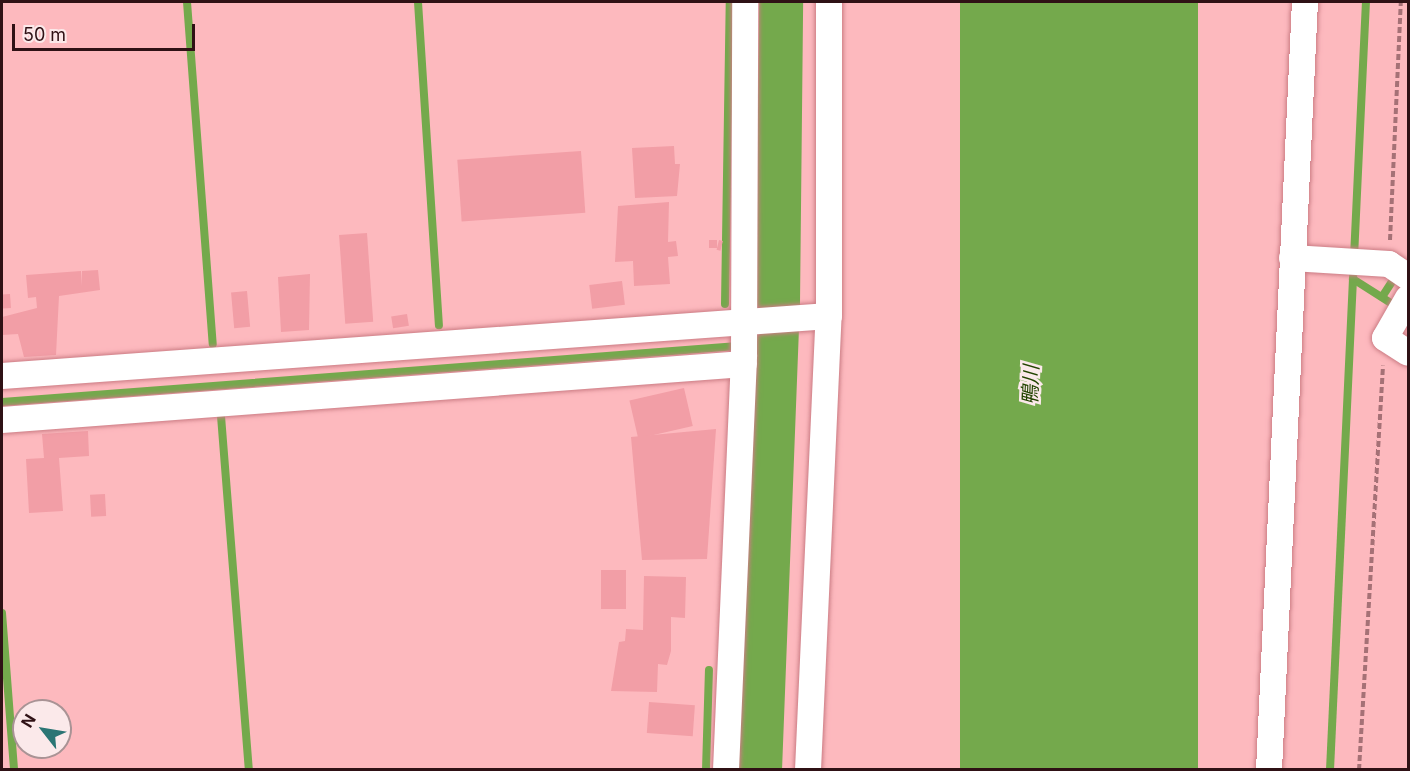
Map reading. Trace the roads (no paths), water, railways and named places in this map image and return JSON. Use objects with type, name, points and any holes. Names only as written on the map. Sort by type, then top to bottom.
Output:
[{"type":"street","points":[[726,770],[748,339],[745,2]]},
{"type":"street","points":[[808,770],[829,316],[829,2]]},
{"type":"street","points":[[1269,770],[1301,258],[1305,2]]},
{"type":"street","points":[[1301,258],[1396,295],[1408,353]]},
{"type":"street","points":[[2,420],[748,339],[793,318],[829,316]]},
{"type":"street","points":[[2,376],[748,339]]},
{"type":"water","name":"鴨川","points":[[960,2],[1198,2],[1198,770],[960,770]]},
{"type":"waterway","points":[[187,2],[213,344]]},
{"type":"waterway","points":[[418,2],[439,325]]},
{"type":"waterway","points":[[725,304],[730,2]]},
{"type":"waterway","points":[[760,770],[778,303],[781,2]]},
{"type":"waterway","points":[[1330,770],[1366,2]]},
{"type":"waterway","points":[[1353,279],[1397,307]]},
{"type":"waterway","points":[[1382,297],[1391,283]]},
{"type":"waterway","points":[[2,402],[777,343]]},
{"type":"waterway","points":[[221,416],[249,770]]},
{"type":"waterway","points":[[2,613],[14,770]]},
{"type":"waterway","points":[[706,770],[709,670]]}]
